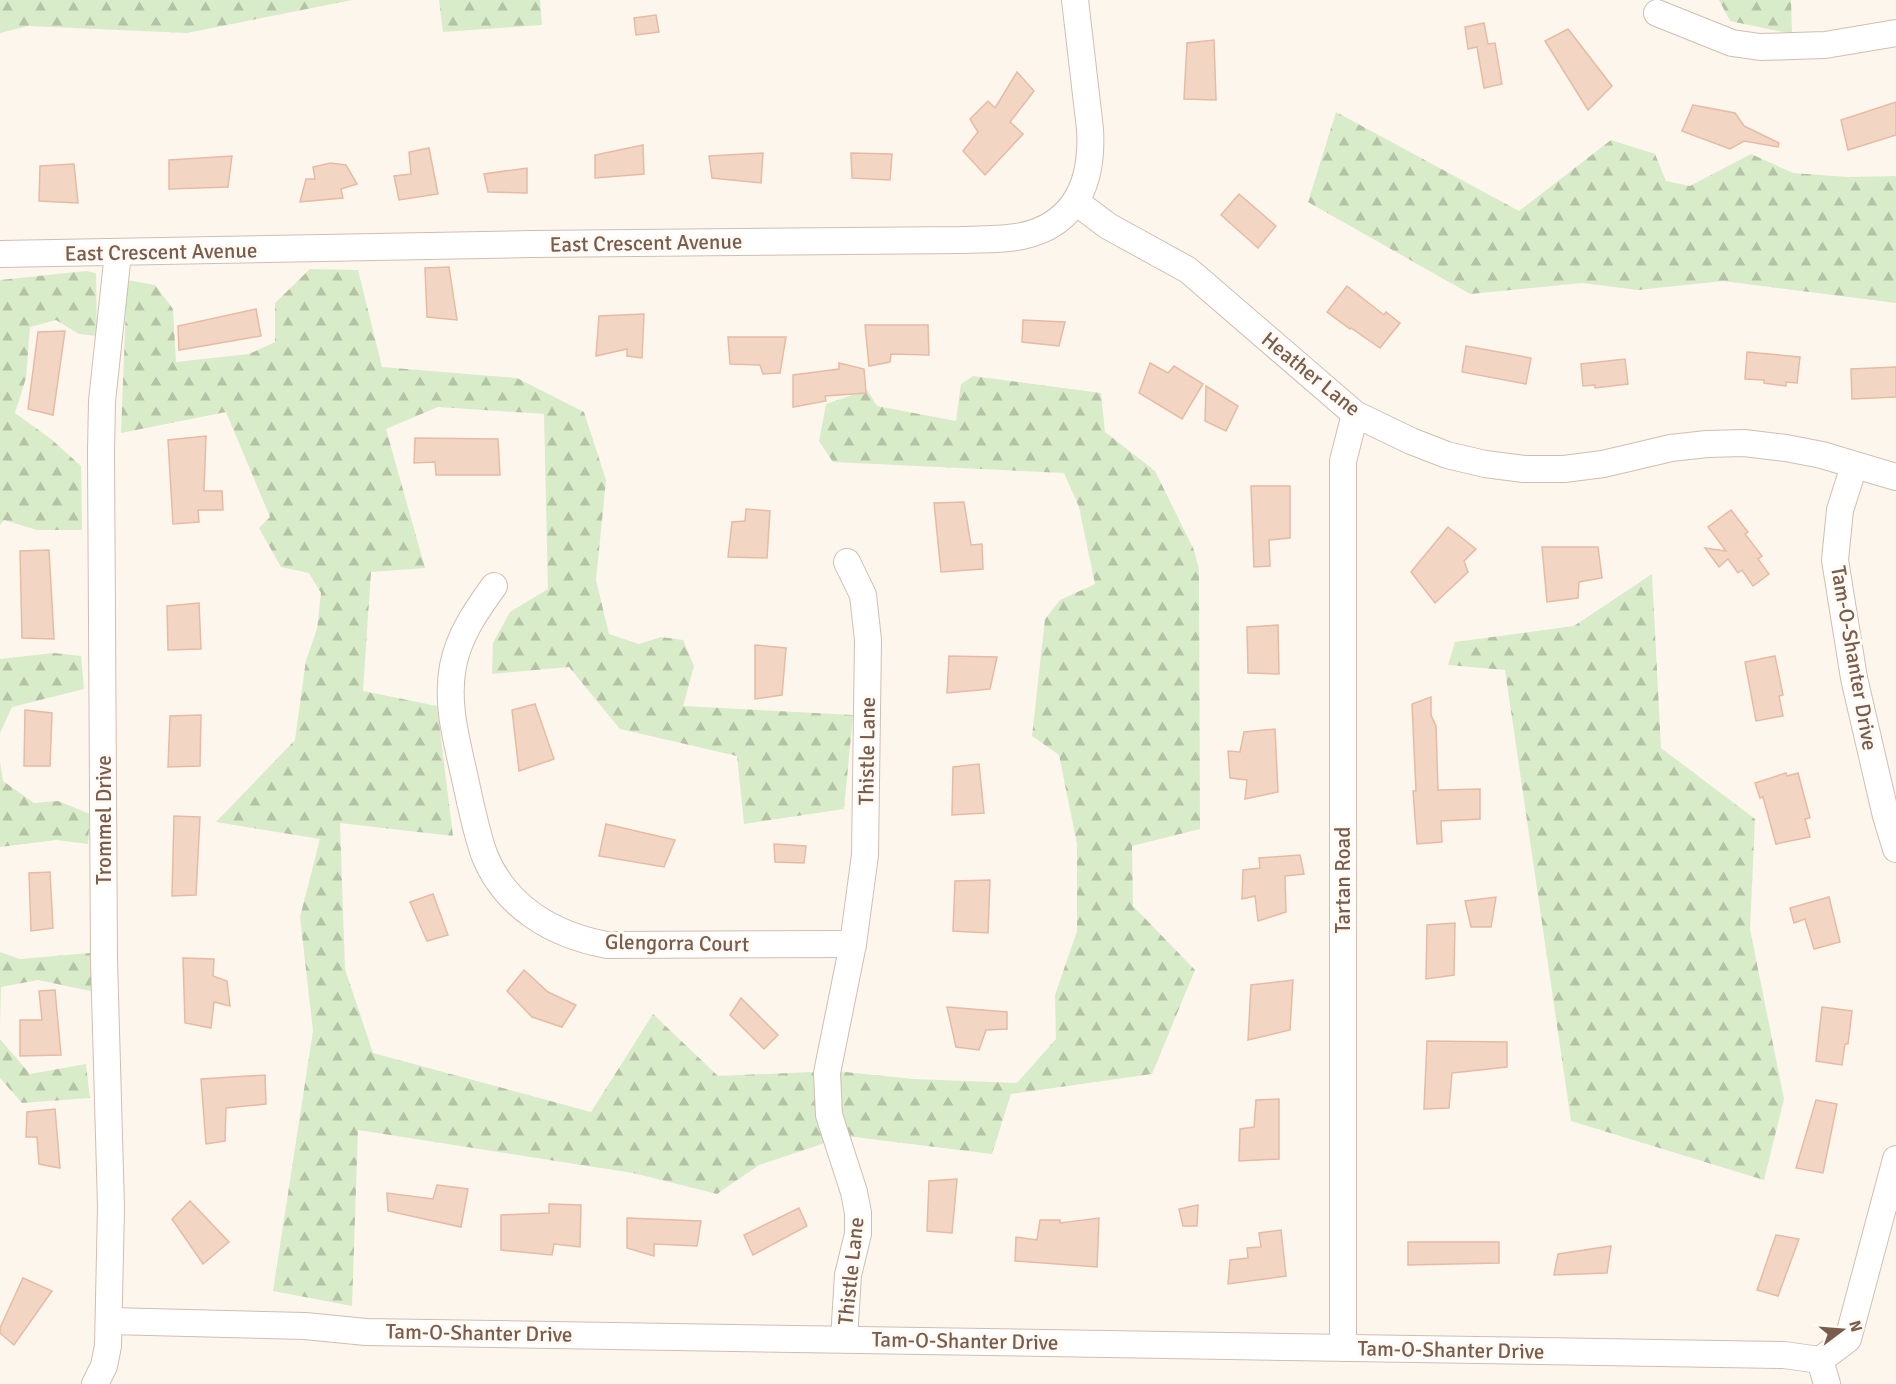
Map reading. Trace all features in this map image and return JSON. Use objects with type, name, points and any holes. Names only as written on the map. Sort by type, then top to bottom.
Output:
[{"type":"street","name":"East Crescent Avenue","points":[[0,254],[520,244],[962,240],[1011,237],[1031,233],[1052,224],[1065,214],[1076,202],[1090,170],[1091,148],[1075,0]]},
{"type":"street","points":[[1657,13],[1732,43],[1760,47],[1825,45],[1896,33]]},
{"type":"street","name":"Heather Lane","points":[[1076,202],[1108,226],[1188,270],[1355,414],[1411,441],[1447,455],[1485,465],[1524,469],[1564,469],[1603,464],[1671,448],[1744,443],[1822,455],[1896,477]]},
{"type":"street","name":"Trommel Drive","points":[[94,1384],[104,1366],[110,1321],[111,1208],[104,959],[101,452],[102,400],[117,253]]},
{"type":"street","name":"Tartan Road","points":[[1343,1348],[1343,461],[1355,414]]},
{"type":"street","name":"Tam-O-Shanter Drive","points":[[1854,466],[1840,510],[1836,560],[1854,678],[1886,816],[1896,849]]},
{"type":"street","name":"Thistle Lane","points":[[844,1339],[848,1275],[858,1234],[858,1213],[854,1192],[829,1114],[827,1073],[853,944],[865,855],[868,639],[863,595],[847,562]]},
{"type":"street","name":"Glengorra Court","points":[[494,585],[472,614],[460,641],[453,666],[450,692],[452,722],[477,831],[485,856],[497,879],[515,901],[535,918],[555,930],[581,940],[607,945],[853,944]]},
{"type":"street","name":"Tam-O-Shanter Drive","points":[[110,1321],[305,1326],[366,1332],[1784,1355],[1824,1372],[1848,1339],[1896,1159]]},
{"type":"green space","points":[[0,0],[352,0],[187,33],[28,26],[0,33]]},
{"type":"green space","points":[[439,0],[540,0],[542,25],[443,32]]},
{"type":"green space","points":[[1719,0],[1791,0],[1792,34],[1730,21]]},
{"type":"green space","points":[[1336,112],[1519,211],[1611,140],[1655,154],[1666,181],[1690,186],[1751,154],[1793,173],[1848,177],[1896,176],[1896,303],[1723,281],[1638,290],[1582,283],[1470,294],[1308,202]]},
{"type":"green space","points":[[310,269],[358,270],[382,367],[517,378],[584,412],[606,480],[596,580],[609,634],[639,644],[661,637],[683,640],[694,666],[683,706],[853,715],[844,809],[744,824],[737,756],[620,729],[569,667],[492,674],[493,643],[510,612],[548,589],[544,414],[438,407],[386,429],[425,568],[371,572],[363,691],[437,706],[453,836],[340,823],[345,969],[373,1053],[591,1112],[653,1014],[718,1076],[836,1071],[913,1079],[1017,1083],[1056,1039],[1055,995],[1077,931],[1077,844],[1059,755],[1032,736],[1045,619],[1060,600],[1095,584],[1079,507],[1064,473],[833,462],[819,441],[826,404],[867,390],[877,406],[956,421],[961,384],[973,376],[1101,393],[1105,432],[1155,471],[1194,550],[1199,569],[1200,829],[1132,846],[1133,906],[1195,970],[1152,1074],[1011,1094],[992,1154],[846,1136],[759,1165],[717,1194],[633,1173],[358,1130],[352,1306],[273,1291],[313,1031],[300,917],[320,839],[216,822],[295,740],[306,660],[317,629],[321,593],[309,573],[281,567],[259,528],[270,517],[226,412],[121,433],[127,280],[155,285],[173,309],[176,362],[249,354],[275,342],[275,303]]},
{"type":"green space","points":[[86,271],[96,273],[97,336],[79,334],[56,320],[30,327],[26,378],[15,413],[51,439],[81,466],[82,530],[37,530],[4,520],[0,525],[0,280]]},
{"type":"green space","points":[[1652,574],[1661,748],[1755,819],[1750,929],[1784,1099],[1764,1180],[1571,1121],[1505,670],[1448,665],[1455,642],[1574,626]]},
{"type":"green space","points":[[54,653],[81,656],[84,689],[12,707],[0,733],[0,659]]},
{"type":"green space","points":[[0,761],[3,781],[34,803],[58,801],[90,814],[88,844],[56,840],[0,847]]},
{"type":"green space","points":[[0,952],[20,959],[90,953],[95,992],[38,980],[1,987],[0,1028]]},
{"type":"green space","points":[[0,1039],[30,1074],[86,1064],[90,1098],[22,1103],[0,1078]]},
{"type":"building","points":[[656,15],[659,32],[636,35],[634,18]]},
{"type":"building","points":[[1484,23],[1488,44],[1495,43],[1502,84],[1484,88],[1477,47],[1468,49],[1465,27]]},
{"type":"building","points":[[1568,29],[1612,86],[1588,110],[1545,41]]},
{"type":"building","points":[[1214,40],[1216,100],[1184,99],[1187,43]]},
{"type":"building","points":[[1017,72],[1034,91],[1010,122],[1023,134],[985,175],[963,151],[978,132],[970,119],[988,101],[995,108]]},
{"type":"building","points":[[1896,102],[1896,135],[1848,150],[1841,120]]},
{"type":"building","points":[[1693,105],[1735,113],[1744,126],[1779,143],[1778,147],[1744,141],[1730,149],[1682,131]]},
{"type":"building","points":[[643,145],[644,174],[595,178],[595,155]]},
{"type":"building","points":[[429,148],[438,194],[399,200],[394,176],[411,174],[409,152]]},
{"type":"building","points":[[763,153],[761,183],[712,178],[709,156]]},
{"type":"building","points":[[851,153],[892,154],[890,180],[852,178]]},
{"type":"building","points":[[232,156],[228,187],[169,189],[169,160]]},
{"type":"building","points":[[330,163],[346,165],[357,184],[341,189],[343,198],[300,202],[306,179],[315,179],[313,167]]},
{"type":"building","points":[[74,164],[78,203],[39,201],[40,166]]},
{"type":"building","points":[[527,168],[527,193],[488,192],[484,174]]},
{"type":"building","points":[[1239,194],[1276,226],[1258,248],[1221,215]]},
{"type":"building","points":[[449,267],[457,320],[427,317],[425,268]]},
{"type":"building","points":[[1347,286],[1384,315],[1386,312],[1400,323],[1380,348],[1327,312]]},
{"type":"building","points":[[256,309],[261,336],[179,350],[178,326]]},
{"type":"building","points":[[644,314],[642,358],[627,356],[627,349],[596,356],[599,316]]},
{"type":"building","points":[[1023,320],[1065,322],[1059,346],[1022,342]]},
{"type":"building","points":[[865,325],[928,325],[929,355],[891,354],[890,362],[869,366]]},
{"type":"building","points":[[65,331],[53,415],[28,409],[38,332]]},
{"type":"building","points":[[728,337],[786,337],[780,373],[763,374],[760,365],[730,364]]},
{"type":"building","points":[[1466,346],[1531,358],[1526,384],[1462,372]]},
{"type":"building","points":[[1747,352],[1800,357],[1797,383],[1786,382],[1786,386],[1764,383],[1764,380],[1745,379]]},
{"type":"building","points":[[1625,359],[1628,384],[1595,388],[1595,385],[1583,386],[1581,364]]},
{"type":"building","points":[[839,363],[864,369],[866,393],[825,396],[826,401],[793,407],[793,375],[839,369]]},
{"type":"building","points":[[1150,363],[1168,373],[1174,366],[1203,384],[1182,419],[1139,393]]},
{"type":"building","points":[[1896,367],[1896,397],[1852,399],[1851,369]]},
{"type":"building","points":[[1206,386],[1238,406],[1226,431],[1205,421]]},
{"type":"building","points":[[206,436],[204,491],[222,491],[223,510],[198,510],[199,522],[173,524],[168,440]]},
{"type":"building","points":[[415,438],[498,439],[500,475],[436,475],[435,462],[414,463]]},
{"type":"building","points":[[1251,486],[1290,486],[1290,538],[1269,540],[1270,566],[1254,567]]},
{"type":"building","points":[[964,502],[971,545],[982,544],[983,569],[941,572],[934,503]]},
{"type":"building","points":[[746,509],[770,511],[767,558],[728,557],[732,522],[745,521]]},
{"type":"building","points":[[1731,510],[1748,532],[1745,534],[1762,556],[1758,559],[1769,574],[1753,586],[1742,570],[1738,573],[1728,559],[1719,567],[1705,548],[1726,551],[1708,527]]},
{"type":"building","points":[[1448,527],[1476,549],[1464,561],[1468,572],[1435,603],[1411,572]]},
{"type":"building","points":[[1542,547],[1598,547],[1602,578],[1579,582],[1578,598],[1547,602]]},
{"type":"building","points":[[49,550],[54,639],[22,638],[20,551]]},
{"type":"building","points":[[199,603],[201,649],[168,650],[167,606]]},
{"type":"building","points":[[1278,625],[1279,674],[1248,673],[1247,627]]},
{"type":"building","points":[[755,645],[786,648],[782,695],[755,699]]},
{"type":"building","points":[[949,656],[997,657],[990,689],[947,693]]},
{"type":"building","points":[[1775,656],[1783,695],[1779,696],[1783,716],[1756,721],[1745,662]]},
{"type":"building","points":[[1431,697],[1431,715],[1436,726],[1438,790],[1480,789],[1480,819],[1441,821],[1442,842],[1417,844],[1413,791],[1416,791],[1412,704]]},
{"type":"building","points":[[535,704],[554,759],[519,771],[512,710]]},
{"type":"building","points":[[25,710],[52,713],[50,766],[24,766]]},
{"type":"building","points":[[201,715],[200,766],[168,767],[170,716]]},
{"type":"building","points":[[1275,729],[1278,792],[1245,799],[1247,780],[1230,778],[1228,751],[1240,752],[1244,732]]},
{"type":"building","points":[[979,764],[984,813],[952,815],[953,767]]},
{"type":"building","points":[[1786,773],[1787,776],[1798,773],[1810,818],[1805,819],[1810,837],[1776,844],[1763,797],[1760,798],[1755,783]]},
{"type":"building","points":[[174,816],[200,817],[196,895],[172,896]]},
{"type":"building","points":[[606,824],[675,840],[664,867],[599,856]]},
{"type":"building","points":[[774,844],[806,846],[804,863],[775,862]]},
{"type":"building","points":[[1300,855],[1304,874],[1285,876],[1286,912],[1258,921],[1255,896],[1242,899],[1243,870],[1260,868],[1259,858]]},
{"type":"building","points":[[50,872],[53,928],[31,931],[29,873]]},
{"type":"building","points":[[990,880],[988,933],[953,931],[955,881]]},
{"type":"building","points":[[433,894],[448,935],[427,941],[410,902]]},
{"type":"building","points":[[1496,897],[1491,927],[1471,927],[1465,901]]},
{"type":"building","points":[[1829,897],[1840,942],[1814,949],[1805,919],[1794,923],[1790,908]]},
{"type":"building","points":[[1455,923],[1454,975],[1426,979],[1427,925]]},
{"type":"building","points":[[183,958],[214,959],[213,976],[227,981],[230,1006],[214,1002],[211,1028],[185,1023]]},
{"type":"building","points":[[524,970],[548,992],[576,1005],[562,1027],[532,1017],[507,991]]},
{"type":"building","points":[[1293,980],[1290,1030],[1248,1040],[1251,985]]},
{"type":"building","points":[[55,990],[61,1055],[20,1056],[20,1020],[42,1020],[39,991]]},
{"type":"building","points":[[741,998],[778,1035],[764,1049],[730,1015]]},
{"type":"building","points":[[947,1007],[1007,1012],[1007,1029],[986,1030],[979,1050],[956,1047]]},
{"type":"building","points":[[1822,1007],[1852,1011],[1848,1044],[1845,1044],[1842,1065],[1816,1061]]},
{"type":"building","points":[[1427,1041],[1507,1042],[1507,1067],[1452,1073],[1449,1108],[1424,1109]]},
{"type":"building","points":[[265,1075],[266,1104],[226,1108],[225,1141],[206,1144],[201,1079]]},
{"type":"building","points":[[1279,1099],[1279,1159],[1239,1161],[1240,1129],[1254,1127],[1256,1100]]},
{"type":"building","points":[[1816,1100],[1837,1104],[1823,1173],[1796,1168]]},
{"type":"building","points":[[55,1109],[60,1168],[39,1164],[37,1137],[26,1137],[27,1112]]},
{"type":"building","points":[[957,1179],[952,1233],[927,1231],[929,1181]]},
{"type":"building","points":[[437,1185],[468,1189],[461,1227],[388,1211],[387,1193],[433,1199]]},
{"type":"building","points":[[190,1201],[229,1242],[203,1264],[172,1219]]},
{"type":"building","points":[[549,1204],[581,1205],[580,1247],[554,1244],[552,1255],[501,1250],[501,1215],[549,1213]]},
{"type":"building","points":[[1198,1205],[1197,1226],[1183,1226],[1179,1209]]},
{"type":"building","points":[[799,1208],[807,1226],[753,1255],[744,1235]]},
{"type":"building","points":[[627,1218],[701,1221],[697,1246],[654,1244],[654,1256],[627,1248]]},
{"type":"building","points":[[1099,1218],[1097,1267],[1015,1261],[1016,1237],[1037,1240],[1040,1220],[1060,1220],[1060,1223]]},
{"type":"building","points":[[1281,1230],[1286,1276],[1228,1284],[1230,1260],[1248,1258],[1247,1248],[1261,1247],[1259,1233]]},
{"type":"building","points":[[1776,1235],[1799,1239],[1778,1296],[1757,1290]]},
{"type":"building","points":[[1408,1242],[1499,1242],[1499,1263],[1408,1265]]},
{"type":"building","points":[[1611,1246],[1607,1273],[1554,1275],[1558,1254]]},
{"type":"building","points":[[23,1278],[52,1291],[14,1345],[0,1333],[0,1328]]}]
